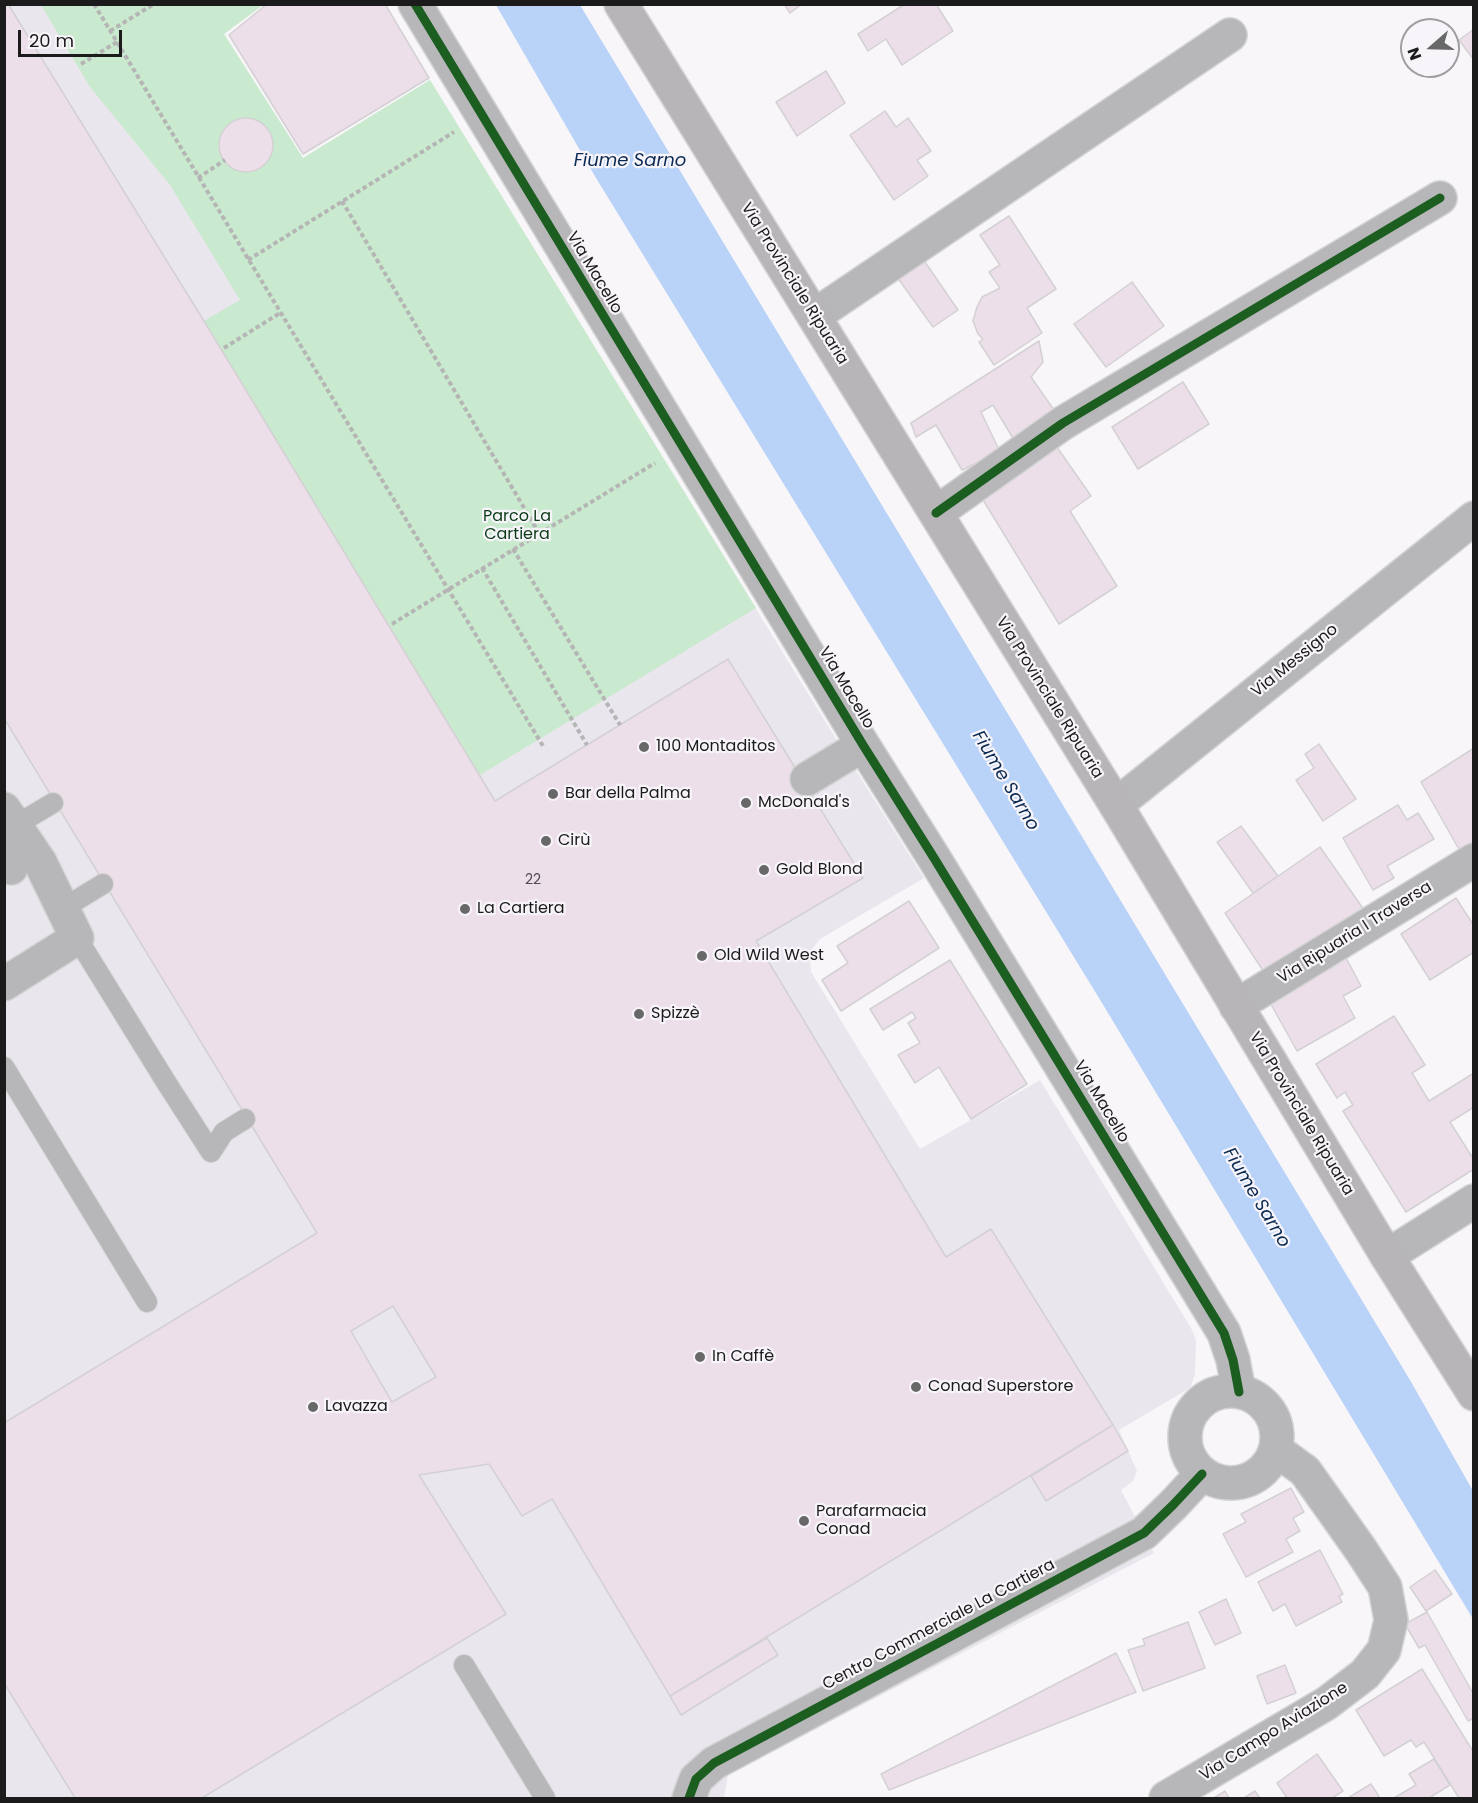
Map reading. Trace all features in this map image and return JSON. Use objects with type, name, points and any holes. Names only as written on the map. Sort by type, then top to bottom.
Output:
[{"type":"main road","name":"Via Provinciale Ripuaria","points":[[621,4],[1116,805],[1387,1256],[1473,1394]]},
{"type":"street","name":"Via Macello","points":[[415,4],[863,745],[1224,1333],[1233,1360],[1239,1392]]},
{"type":"street","points":[[814,316],[1230,35]]},
{"type":"street","points":[[936,513],[1063,423],[1440,198]]},
{"type":"street","name":"Via Messigno","points":[[1116,805],[1473,518]]},
{"type":"street","points":[[807,779],[863,745]]},
{"type":"street","points":[[4,984],[77,938],[40,862],[10,817]]},
{"type":"street","name":"Via Ripuaria I Traversa","points":[[1236,1006],[1473,860]]},
{"type":"street","points":[[1387,1256],[1473,1201]]},
{"type":"street","points":[[1223,1392],[1239,1392],[1254,1396],[1266,1406],[1275,1419],[1278,1435],[1276,1450],[1269,1465],[1258,1475],[1245,1482],[1230,1484],[1215,1481],[1202,1474],[1192,1463],[1186,1449],[1185,1434],[1189,1419],[1196,1407],[1209,1397],[1223,1392]]},
{"type":"street","name":"Via Campo Aviazione","points":[[1166,1798],[1327,1703],[1365,1674],[1384,1650],[1391,1620],[1385,1587],[1305,1472],[1276,1450]]},
{"type":"street","name":"Centro Commerciale La Cartiera","points":[[689,1798],[696,1779],[714,1762],[1143,1533],[1202,1474]]},
{"type":"lane","points":[[10,817],[53,802]]},
{"type":"lane","points":[[62,909],[103,885]]},
{"type":"lane","points":[[77,938],[211,1152],[224,1132],[245,1119]]},
{"type":"lane","points":[[4,1068],[147,1302]]},
{"type":"lane","points":[[464,1665],[546,1798]]},
{"type":"path","points":[[94,4],[543,746]]},
{"type":"path","points":[[110,31],[154,4]]},
{"type":"path","points":[[81,64],[117,42]]},
{"type":"path","points":[[248,260],[460,128],[480,113]]},
{"type":"path","points":[[198,178],[225,160]]},
{"type":"path","points":[[342,201],[539,533]]},
{"type":"path","points":[[224,348],[280,313]]},
{"type":"path","points":[[392,624],[681,446]]},
{"type":"path","points":[[513,549],[620,725]]},
{"type":"path","points":[[482,568],[587,745]]},
{"type":"shaded area","name":"La Cartiera","points":[[5,5],[263,5],[224,34],[303,158],[430,80],[924,878],[820,939],[812,949],[811,972],[920,1149],[1040,1080],[1191,1328],[1196,1340],[1195,1375],[1190,1388],[1119,1430],[1137,1471],[1133,1481],[1121,1490],[1154,1553],[728,1775],[724,1798],[5,1798],[4,885],[27,871],[4,837]]},
{"type":"green space","name":"Parco La Cartiera","points":[[41,5],[263,5],[224,34],[303,158],[430,80],[756,608],[480,775],[204,321],[240,300],[170,185],[90,87]]},
{"type":"water","name":"Fiume Sarno","points":[[496,5],[580,5],[1410,1380],[1473,1491],[1473,1619],[1099,998],[596,178]]},
{"type":"building","name":"La Cartiera","points":[[4,4],[8,4],[204,321],[495,801],[728,659],[863,878],[756,941],[946,1257],[991,1229],[1113,1425],[670,1696],[552,1499],[522,1516],[489,1464],[419,1475],[506,1614],[202,1798],[75,1798],[4,1683],[4,1423],[317,1233],[4,718]],"holes":[[[393,1306],[436,1377],[392,1402],[351,1331]]]},
{"type":"building","points":[[267,4],[385,4],[429,78],[303,154],[229,35]]},
{"type":"building","points":[[784,4],[802,4],[790,13]]},
{"type":"building","points":[[905,4],[936,4],[953,31],[902,65],[886,39],[868,51],[858,34]]},
{"type":"building","points":[[1474,29],[1474,60],[1460,41]]},
{"type":"building","points":[[826,71],[845,103],[797,136],[776,102]]},
{"type":"building","points":[[885,111],[896,127],[908,118],[931,151],[917,160],[928,176],[894,200],[850,135]]},
{"type":"building","points":[[246,118],[256,120],[265,126],[271,135],[273,145],[271,155],[265,164],[256,170],[246,172],[236,170],[227,164],[221,155],[219,145],[221,135],[227,126],[236,120]]},
{"type":"building","points":[[1009,216],[1056,289],[1027,308],[1042,333],[994,365],[979,342],[983,339],[978,334],[973,321],[982,297],[1000,288],[989,272],[1000,265],[980,235]]},
{"type":"building","points":[[923,259],[958,310],[933,327],[897,277]]},
{"type":"building","points":[[1132,282],[1164,326],[1106,367],[1074,324]]},
{"type":"building","points":[[1039,341],[1043,362],[1031,377],[1054,410],[1017,445],[993,405],[981,412],[1000,452],[962,470],[936,425],[916,437],[911,423]]},
{"type":"building","points":[[1183,382],[1209,424],[1138,469],[1112,427]]},
{"type":"building","points":[[1052,440],[1091,496],[1070,511],[1117,586],[1059,624],[980,495]]},
{"type":"building","points":[[1319,744],[1356,799],[1323,821],[1296,780],[1314,768],[1305,754]]},
{"type":"building","points":[[1474,748],[1474,847],[1461,853],[1421,782]]},
{"type":"building","points":[[1398,805],[1407,820],[1418,813],[1434,839],[1387,866],[1394,878],[1373,890],[1343,838]]},
{"type":"building","points":[[1241,826],[1278,876],[1253,893],[1217,842]]},
{"type":"building","points":[[1320,847],[1369,917],[1266,975],[1225,913]]},
{"type":"building","points":[[1456,898],[1474,926],[1474,952],[1430,980],[1401,934]]},
{"type":"building","points":[[909,901],[939,948],[841,1011],[822,980],[848,963],[837,946]]},
{"type":"building","points":[[1345,956],[1361,986],[1343,996],[1355,1018],[1297,1051],[1268,999]]},
{"type":"building","points":[[950,960],[1027,1084],[971,1119],[939,1067],[915,1083],[898,1055],[920,1043],[908,1023],[916,1018],[912,1012],[883,1030],[870,1009]]},
{"type":"building","points":[[1394,1016],[1425,1065],[1412,1073],[1429,1101],[1474,1073],[1474,1107],[1450,1122],[1474,1160],[1474,1169],[1406,1212],[1343,1111],[1353,1105],[1345,1092],[1337,1098],[1316,1064]]},
{"type":"building","points":[[1113,1425],[1128,1451],[1046,1501],[1031,1476]]},
{"type":"building","points":[[1291,1488],[1304,1512],[1293,1518],[1300,1531],[1286,1539],[1293,1552],[1246,1577],[1223,1534],[1246,1522],[1241,1514]]},
{"type":"building","points":[[1320,1550],[1343,1594],[1339,1596],[1342,1602],[1296,1626],[1285,1604],[1273,1611],[1258,1582]]},
{"type":"building","points":[[1435,1570],[1452,1594],[1426,1611],[1410,1587]]},
{"type":"building","points":[[1226,1599],[1241,1633],[1215,1645],[1199,1612]]},
{"type":"building","points":[[1427,1612],[1474,1695],[1474,1718],[1468,1721],[1425,1645],[1419,1648],[1405,1624]]},
{"type":"building","points":[[1188,1622],[1205,1668],[1143,1691],[1128,1650],[1145,1645],[1143,1639]]},
{"type":"building","points":[[767,1638],[778,1655],[681,1715],[670,1696]]},
{"type":"building","points":[[1116,1653],[1136,1692],[889,1790],[881,1774]]},
{"type":"building","points":[[1285,1665],[1296,1693],[1267,1704],[1257,1676]]},
{"type":"building","points":[[1422,1669],[1474,1753],[1474,1798],[1459,1798],[1424,1742],[1416,1747],[1411,1740],[1384,1756],[1356,1710]]},
{"type":"building","points":[[1317,1754],[1343,1791],[1332,1798],[1287,1798],[1277,1783]]},
{"type":"building","points":[[1434,1759],[1450,1785],[1429,1798],[1394,1798],[1416,1785],[1409,1774]]},
{"type":"building","points":[[1371,1784],[1380,1798],[1348,1798]]},
{"type":"building","points":[[1225,1791],[1229,1798],[1214,1798]]},
{"type":"building","points":[[1255,1791],[1260,1798],[1244,1798]]},
{"type":"cycle path","points":[[415,4],[863,745],[1224,1333],[1233,1360],[1239,1392]]},
{"type":"cycle path","points":[[936,513],[1063,423],[1440,198]]},
{"type":"cycle path","points":[[689,1798],[696,1779],[714,1763],[1144,1533],[1202,1474]]},
{"type":"place","name":"100 Montaditos","points":[[644,747]]},
{"type":"place","name":"Bar della Palma","points":[[553,794]]},
{"type":"place","name":"McDonald's","points":[[746,803]]},
{"type":"place","name":"Cirù","points":[[546,841]]},
{"type":"place","name":"Gold Blond","points":[[764,870]]},
{"type":"place","name":"La Cartiera","points":[[465,909]]},
{"type":"place","name":"Old Wild West","points":[[702,956]]},
{"type":"place","name":"Spizzè","points":[[639,1014]]},
{"type":"place","name":"In Caffè","points":[[700,1357]]},
{"type":"place","name":"Conad Superstore","points":[[916,1387]]},
{"type":"place","name":"Lavazza","points":[[313,1407]]},
{"type":"place","name":"Parafarmacia Conad","points":[[804,1521]]}]
